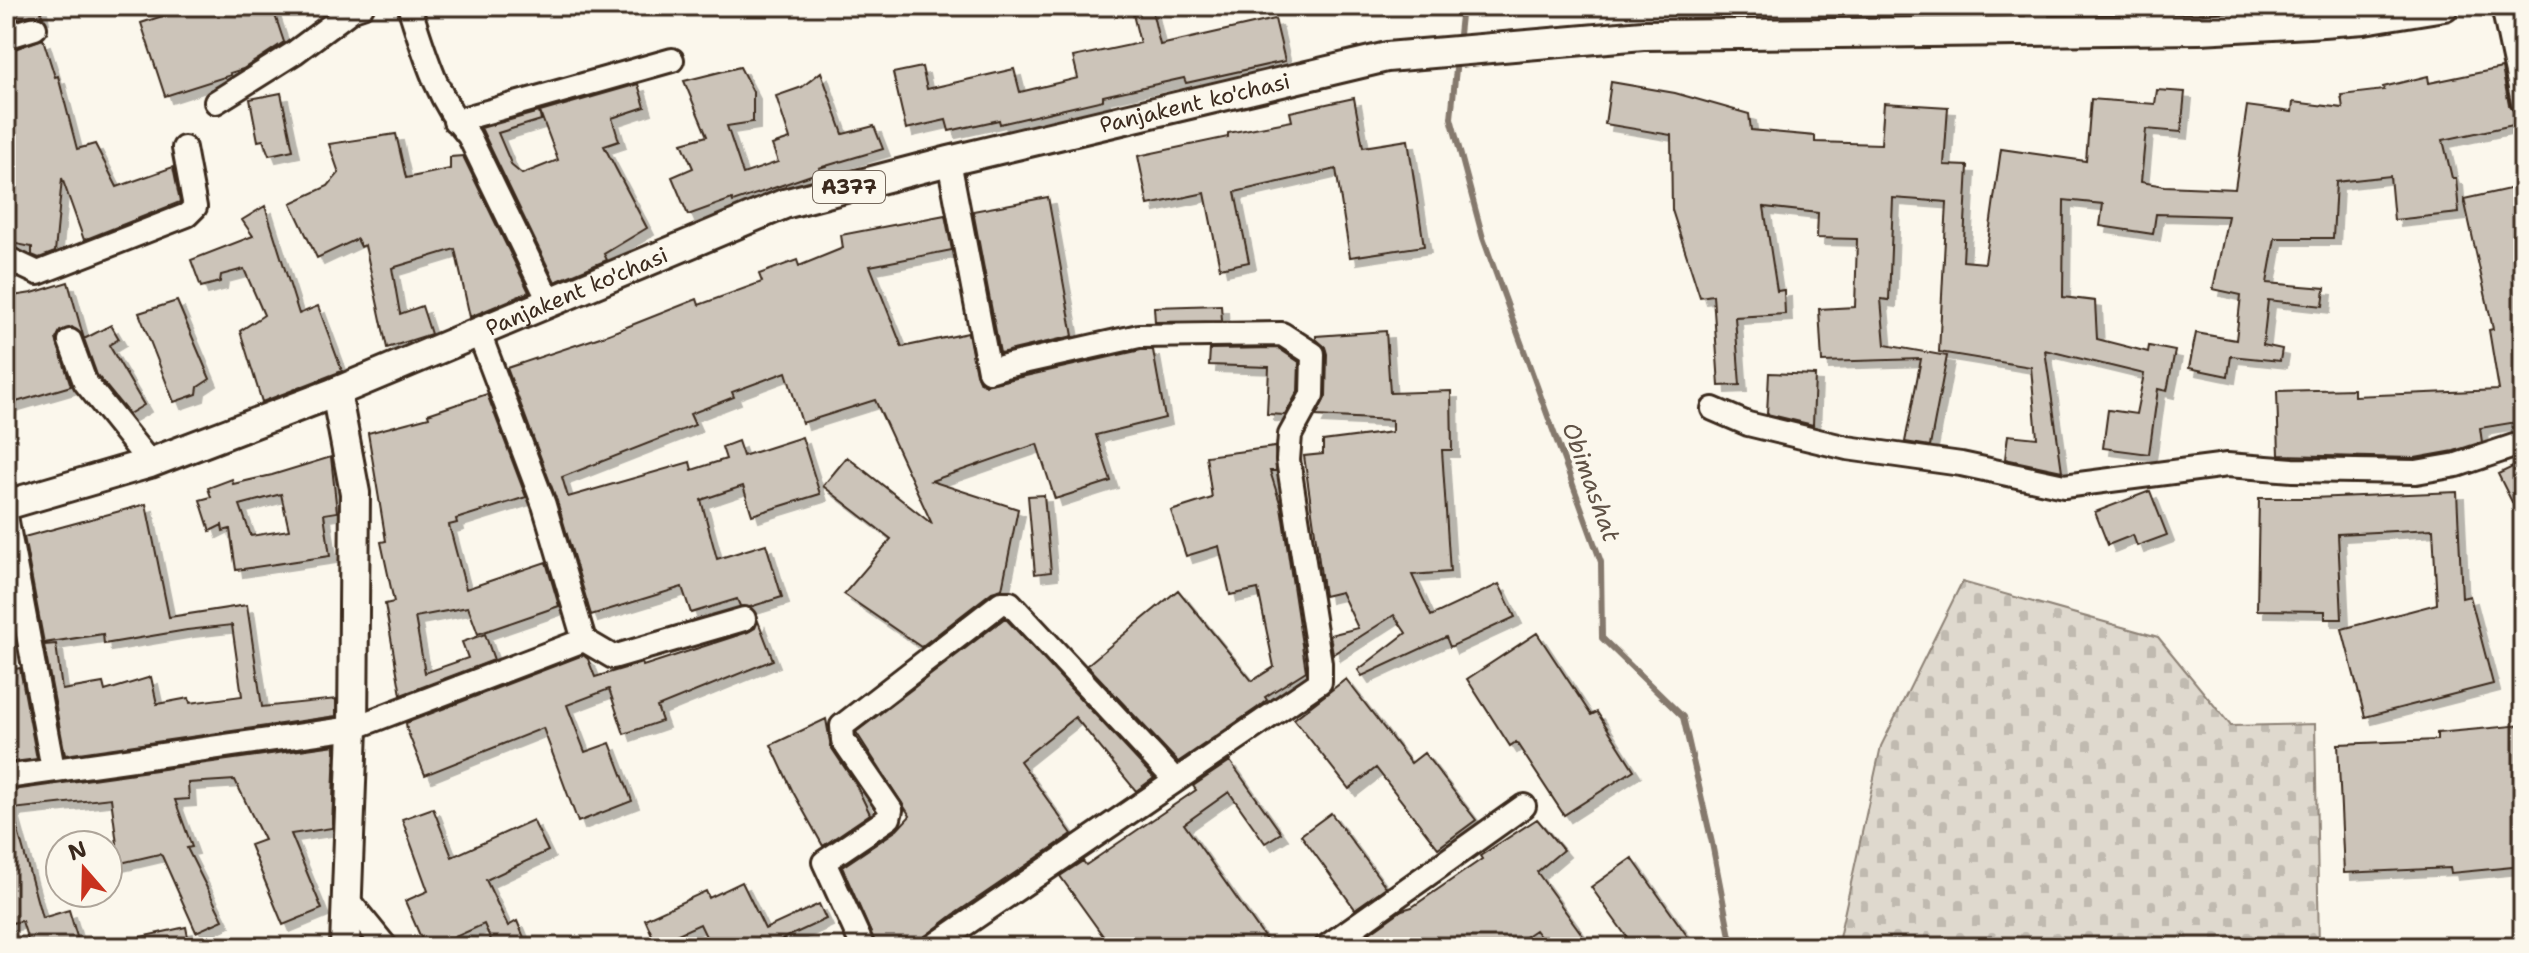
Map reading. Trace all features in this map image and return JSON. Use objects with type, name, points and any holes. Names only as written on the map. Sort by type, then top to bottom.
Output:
[{"type":"main road","name":"Panjakent ko'chasi","points":[[6,505],[150,463],[336,392],[784,204],[949,161],[1387,57],[1643,35],[2037,18],[2199,29],[2364,19],[2444,6]]},
{"type":"main road","points":[[336,392],[355,493],[353,728],[345,947]]},
{"type":"street","points":[[216,102],[294,53],[353,9],[362,6]]},
{"type":"street","points":[[411,6],[431,74],[455,121],[469,136],[550,303]]},
{"type":"street","points":[[2503,6],[2523,102]]},
{"type":"street","points":[[6,37],[35,28]]},
{"type":"street","points":[[455,121],[672,60]]},
{"type":"street","points":[[6,258],[38,273],[187,215],[195,207],[195,197],[184,148]]},
{"type":"street","points":[[932,947],[1320,682],[1320,663],[1288,460],[1290,435],[1312,395],[1313,354],[1282,334],[1139,336],[989,371],[949,161]]},
{"type":"street","points":[[479,333],[544,505],[584,640],[613,657],[744,619]]},
{"type":"street","points":[[70,341],[85,382],[150,463]]},
{"type":"street","points":[[1713,409],[1748,424],[1847,448],[1961,464],[2064,486],[2227,465],[2293,470],[2416,472],[2457,465],[2523,443]]},
{"type":"street","points":[[6,516],[53,769]]},
{"type":"street","points":[[863,947],[824,862],[889,818],[891,810],[843,740],[842,726],[1001,603],[1010,603],[1175,780]]},
{"type":"street","points":[[6,777],[353,728],[584,640]]},
{"type":"street","points":[[1326,947],[1524,806]]},
{"type":"street","points":[[347,899],[386,947]]},
{"type":"green space","points":[[1962,582],[2158,637],[2231,726],[2315,724],[2319,947],[1837,947],[1881,746]]},
{"type":"building","points":[[6,6],[40,6],[42,16],[31,15],[6,22]]},
{"type":"building","points":[[193,6],[272,6],[284,42],[231,75],[165,96],[141,23]]},
{"type":"building","points":[[1131,6],[1151,6],[1160,45],[1275,19],[1285,61],[1186,83],[1184,78],[1000,124],[999,120],[949,131],[946,120],[906,129],[893,73],[922,67],[927,89],[1014,69],[1020,92],[1078,78],[1073,57],[1140,43]]},
{"type":"building","points":[[43,39],[55,77],[58,76],[77,149],[95,144],[117,187],[173,167],[180,202],[84,240],[62,178],[55,252],[39,258],[32,255],[32,247],[6,242],[6,52]]},
{"type":"building","points":[[740,67],[753,92],[753,122],[727,126],[743,174],[778,162],[772,145],[790,139],[776,96],[802,87],[821,72],[843,134],[874,126],[883,149],[819,168],[820,172],[688,215],[672,177],[693,168],[682,143],[707,136],[684,81]]},
{"type":"building","points":[[2502,68],[2509,105],[2516,114],[2518,124],[2443,140],[2452,178],[2456,178],[2459,213],[2394,220],[2390,176],[2336,182],[2333,238],[2275,238],[2267,283],[2325,288],[2323,306],[2268,300],[2263,345],[2282,349],[2280,361],[2231,356],[2228,376],[2189,368],[2196,333],[2236,340],[2241,295],[2213,289],[2228,216],[2156,214],[2153,234],[2100,226],[2103,204],[2064,200],[2063,297],[2095,301],[2097,339],[2148,352],[2149,346],[2175,351],[2167,391],[2158,389],[2149,454],[2103,448],[2108,410],[2136,414],[2144,374],[2045,350],[2062,471],[2005,459],[2008,435],[2037,438],[2031,367],[1939,352],[1947,202],[1893,198],[1889,300],[1881,299],[1885,345],[1947,356],[1930,446],[1905,442],[1921,359],[1822,362],[1819,309],[1855,307],[1857,239],[1817,238],[1818,213],[1764,207],[1777,291],[1784,290],[1785,314],[1735,317],[1740,385],[1719,386],[1713,295],[1700,297],[1672,210],[1671,135],[1605,124],[1611,82],[1675,93],[1749,114],[1751,130],[1815,136],[1815,142],[1881,144],[1884,103],[1948,107],[1944,165],[1968,166],[1963,261],[1985,263],[2001,149],[2086,161],[2091,99],[2155,104],[2157,90],[2185,92],[2181,132],[2146,129],[2141,182],[2235,189],[2247,106],[2292,112],[2293,102],[2343,108],[2341,95],[2384,90],[2383,87],[2428,76],[2429,83]]},
{"type":"building","points":[[638,84],[645,107],[612,118],[619,141],[604,146],[647,228],[604,254],[607,260],[555,282],[481,128],[539,112],[541,120],[498,133],[512,166],[522,174],[558,160],[540,112]]},
{"type":"building","points":[[281,93],[293,150],[269,155],[263,140],[258,141],[250,99]]},
{"type":"building","points":[[1354,98],[1363,147],[1408,140],[1424,246],[1350,257],[1336,169],[1235,192],[1249,262],[1220,268],[1205,193],[1148,205],[1138,156],[1228,137],[1228,133],[1292,121],[1290,112]]},
{"type":"building","points":[[396,134],[406,178],[450,169],[450,157],[463,156],[529,292],[470,317],[455,249],[392,268],[400,314],[422,306],[431,334],[387,348],[365,245],[361,247],[357,239],[317,258],[291,203],[328,186],[339,173],[329,144]]},
{"type":"building","points":[[2523,186],[2523,421],[2480,428],[2482,442],[2415,458],[2279,455],[2277,391],[2354,389],[2354,396],[2499,390],[2489,330],[2493,329],[2464,199]]},
{"type":"building","points":[[1048,197],[1073,336],[1000,353],[973,211]]},
{"type":"building","points":[[265,206],[299,314],[318,306],[342,371],[262,402],[240,331],[264,315],[244,269],[221,275],[220,282],[201,287],[191,260],[253,236],[242,220]]},
{"type":"building","points":[[945,215],[952,250],[870,266],[902,347],[968,333],[976,374],[979,381],[986,385],[1141,350],[1153,350],[1165,418],[1096,435],[1111,481],[1055,499],[1037,444],[931,481],[1018,509],[1002,589],[992,592],[921,647],[844,594],[891,539],[823,486],[847,457],[932,524],[875,400],[802,423],[786,372],[732,392],[734,397],[690,414],[695,425],[562,477],[568,497],[690,462],[692,470],[726,459],[722,447],[738,441],[743,456],[802,437],[820,494],[752,515],[743,486],[701,500],[717,559],[766,544],[782,597],[750,607],[740,606],[737,599],[691,613],[682,587],[591,615],[557,501],[507,368],[609,334],[697,299],[699,305],[762,282],[759,274],[797,260],[799,266],[843,248],[841,235]]},
{"type":"building","points":[[68,282],[84,338],[72,327],[60,331],[56,339],[71,386],[6,405],[6,297]]},
{"type":"building","points":[[177,301],[210,379],[198,387],[197,394],[174,402],[139,313]]},
{"type":"building","points":[[1221,305],[1222,321],[1155,322],[1154,307]]},
{"type":"building","points":[[111,325],[119,339],[109,345],[144,405],[129,414],[97,375],[84,339]]},
{"type":"building","points":[[1386,331],[1390,393],[1451,391],[1452,450],[1442,450],[1450,572],[1412,575],[1431,616],[1499,584],[1515,617],[1450,647],[1446,637],[1362,676],[1358,670],[1406,633],[1394,615],[1333,654],[1330,635],[1358,628],[1341,592],[1324,596],[1304,456],[1323,454],[1323,441],[1392,432],[1392,420],[1316,416],[1326,396],[1327,354],[1316,336]]},
{"type":"building","points":[[1278,348],[1299,362],[1298,391],[1285,415],[1267,414],[1269,367],[1209,365],[1210,349]]},
{"type":"building","points":[[1769,373],[1815,375],[1813,425],[1767,414]]},
{"type":"building","points":[[487,394],[526,497],[456,519],[457,523],[449,525],[466,589],[546,562],[559,606],[478,634],[468,607],[415,617],[425,673],[468,658],[462,642],[485,634],[494,660],[401,695],[385,604],[394,602],[381,542],[386,541],[368,433],[429,417],[428,414]]},
{"type":"building","points":[[1275,447],[1276,471],[1270,471],[1281,506],[1306,671],[1265,697],[1267,700],[1257,708],[1178,762],[1087,665],[1178,590],[1252,681],[1274,667],[1258,589],[1230,595],[1219,546],[1186,556],[1171,511],[1212,498],[1206,456]]},
{"type":"building","points":[[331,457],[337,512],[324,514],[330,556],[236,570],[230,529],[223,531],[222,525],[210,531],[200,500],[211,497],[208,488],[232,479],[233,484]],"holes":[[[281,494],[289,530],[251,536],[240,505]]]},
{"type":"building","points":[[2523,462],[2523,524],[2498,474]]},
{"type":"building","points":[[2150,491],[2167,535],[2137,546],[2133,535],[2108,545],[2095,512]]},
{"type":"building","points":[[2457,492],[2462,598],[2470,596],[2493,684],[2365,717],[2342,629],[2437,604],[2433,529],[2338,534],[2342,619],[2325,619],[2325,611],[2257,610],[2259,498]]},
{"type":"building","points":[[1044,495],[1051,572],[1035,574],[1028,496]]},
{"type":"building","points":[[146,504],[169,617],[247,605],[262,707],[336,699],[336,716],[65,755],[44,645],[56,644],[62,690],[103,683],[105,691],[151,677],[157,704],[189,698],[190,703],[242,696],[232,625],[104,644],[103,634],[44,643],[24,537]]},
{"type":"building","points":[[1005,618],[1154,778],[1136,791],[1075,717],[1020,761],[1072,834],[909,947],[877,947],[842,867],[897,830],[910,816],[856,732]]},
{"type":"building","points":[[758,621],[773,660],[657,707],[662,721],[624,734],[609,689],[567,705],[585,752],[610,743],[632,801],[578,822],[543,728],[425,775],[407,730],[406,723],[583,655],[588,659],[595,677],[642,663],[643,666],[748,632],[755,628]]},
{"type":"building","points":[[1537,633],[1591,715],[1597,712],[1634,770],[1564,815],[1516,742],[1510,746],[1467,679]]},
{"type":"building","points":[[20,668],[37,759],[6,763],[6,671]]},
{"type":"building","points":[[1346,679],[1411,763],[1424,753],[1476,820],[1438,848],[1376,768],[1349,789],[1294,719]]},
{"type":"building","points":[[826,719],[831,747],[855,783],[870,814],[823,846],[771,745]]},
{"type":"building","points":[[2523,725],[2523,866],[2451,873],[2450,868],[2344,873],[2338,744],[2437,740],[2437,733]]},
{"type":"building","points":[[335,745],[332,828],[291,834],[322,909],[283,925],[250,845],[264,840],[235,780],[188,783],[189,799],[175,800],[192,847],[187,848],[223,920],[196,932],[159,854],[124,862],[124,829],[115,829],[111,798],[12,809],[42,918],[69,910],[80,947],[30,947],[22,921],[6,924],[6,791]]},
{"type":"building","points":[[1230,761],[1281,833],[1265,843],[1229,792],[1184,824],[1271,947],[1111,947],[1060,876],[1083,861],[1086,865],[1196,790],[1193,786]]},
{"type":"building","points":[[433,808],[452,857],[533,820],[548,851],[486,880],[508,926],[517,921],[528,947],[494,947],[484,924],[453,938],[457,947],[425,947],[405,901],[428,891],[402,819]]},
{"type":"building","points":[[1331,813],[1386,887],[1355,909],[1301,835]]},
{"type":"building","points":[[1537,819],[1563,850],[1537,872],[1591,947],[1548,947],[1535,930],[1510,947],[1350,947],[1402,910],[1412,907],[1482,859],[1480,856]]},
{"type":"building","points":[[1632,858],[1695,947],[1634,947],[1591,887]]},
{"type":"building","points":[[742,882],[765,929],[819,904],[826,919],[772,944],[773,947],[711,947],[700,924],[656,944],[645,919],[706,891],[709,898]]},
{"type":"building","points":[[186,927],[190,947],[127,947],[127,940]]},
{"type":"waterway","name":"Obimashat","points":[[1458,44],[1462,6]]},
{"type":"waterway","name":"Obimashat","points":[[1457,59],[1451,118],[1483,238],[1601,562],[1602,638],[1683,717],[1732,947]]}]
